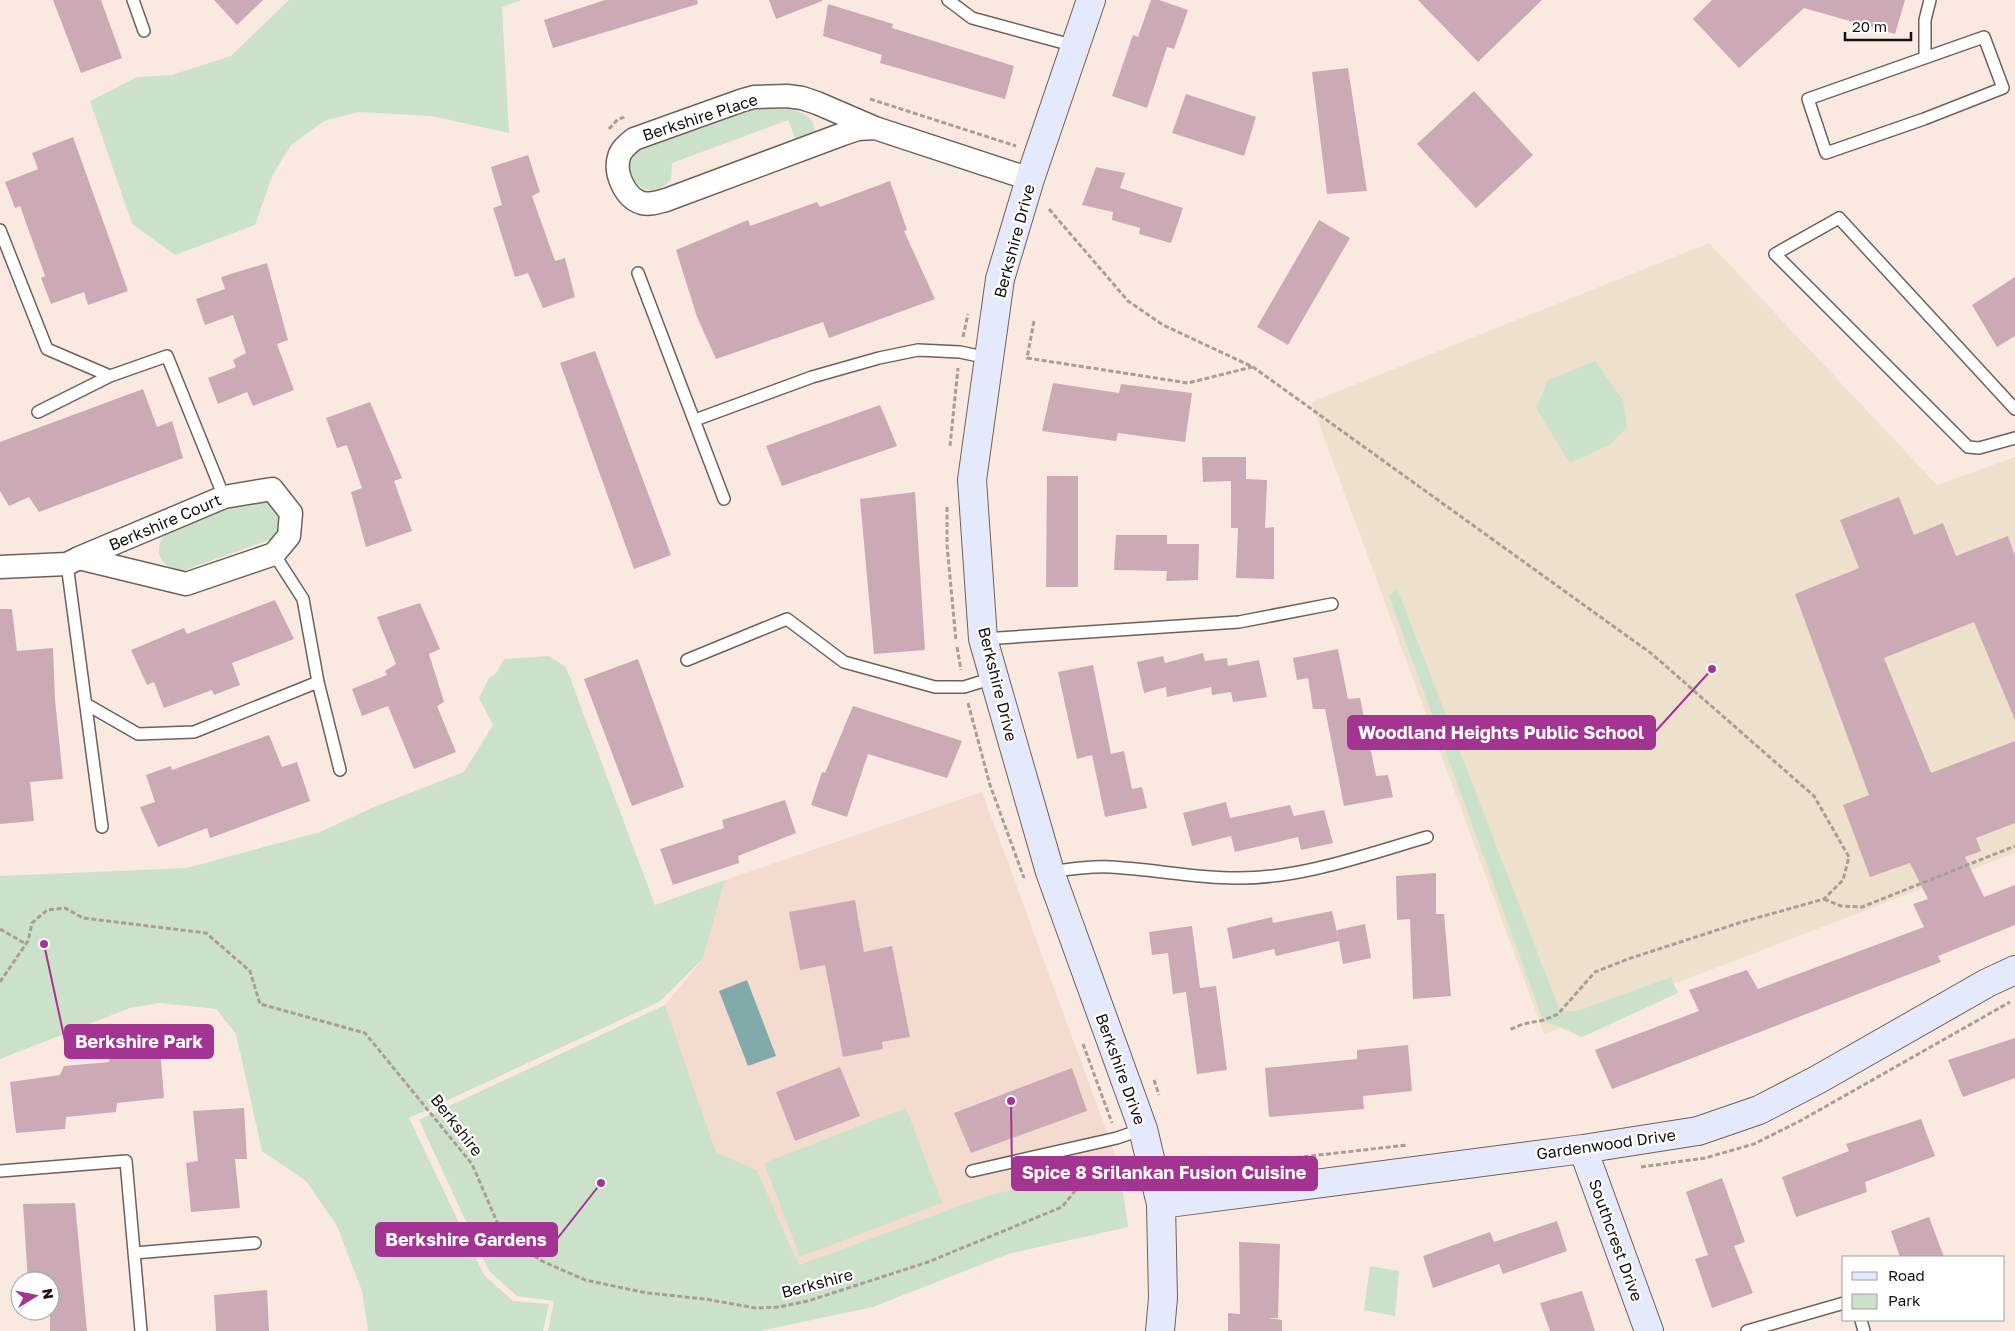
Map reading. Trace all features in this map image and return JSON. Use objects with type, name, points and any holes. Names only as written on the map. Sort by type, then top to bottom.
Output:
[{"type":"street","name":"Berkshire Drive","points":[[1090,0],[1030,179],[1000,279],[972,480],[983,639],[993,678],[1050,872],[1143,1129],[1161,1204],[1163,1298],[1160,1331]]},
{"type":"street","name":"Berkshire Place","points":[[875,128],[858,129],[653,203],[642,203],[632,197],[623,186],[618,172],[619,157],[625,146],[634,139],[754,97],[780,96],[802,98],[831,108],[875,128],[1030,179]]},
{"type":"street","name":"Berkshire Court","points":[[0,567],[73,561],[186,584],[274,554],[289,536],[291,513],[272,489],[224,497],[73,561]]},
{"type":"street","name":"Gardenwood Drive","points":[[1161,1204],[1583,1149],[1698,1131],[1759,1110],[1817,1080],[1987,983],[2015,970]]},
{"type":"street","name":"Southcrest Drive","points":[[1583,1149],[1649,1331]]},
{"type":"lane","points":[[133,0],[144,30]]},
{"type":"lane","points":[[948,0],[972,18],[1075,46]]},
{"type":"lane","points":[[1925,57],[1925,20],[1930,0]]},
{"type":"lane","points":[[1984,37],[2002,88],[1924,119],[1826,153],[1808,99],[1925,57],[1984,37]]},
{"type":"lane","points":[[2015,409],[1839,218],[1775,254],[1968,447],[1979,448],[2015,438]]},
{"type":"lane","points":[[0,230],[47,349],[110,376]]},
{"type":"lane","points":[[638,273],[724,499]]},
{"type":"lane","points":[[695,420],[812,376],[879,358],[918,350],[960,352],[988,358]]},
{"type":"lane","points":[[38,412],[110,376],[167,356],[224,497]]},
{"type":"lane","points":[[274,554],[303,599],[318,682],[340,770]]},
{"type":"lane","points":[[73,561],[86,704],[102,827]]},
{"type":"lane","points":[[983,639],[1239,622],[1332,604]]},
{"type":"lane","points":[[687,660],[786,619],[844,662],[935,687],[964,687],[993,678]]},
{"type":"lane","points":[[86,704],[138,734],[194,732],[318,682]]},
{"type":"lane","points":[[1050,872],[1075,868],[1110,867],[1234,878],[1274,877],[1314,870],[1428,837]]},
{"type":"lane","points":[[972,1171],[1117,1138],[1143,1129]]},
{"type":"lane","points":[[0,1171],[126,1161],[141,1331]]},
{"type":"lane","points":[[134,1253],[255,1243]]},
{"type":"lane","points":[[1747,1331],[1842,1304]]},
{"type":"path","points":[[864,98],[1016,147],[1018,138]]},
{"type":"path","points":[[1049,209],[1128,301],[1163,325],[1253,366],[1652,654],[1814,796],[1849,857],[1843,880],[1824,899],[1742,922],[1628,959],[1595,972],[1558,1014],[1509,1030]]},
{"type":"path","points":[[960,352],[970,307]]},
{"type":"path","points":[[1034,321],[1027,358],[1188,383],[1253,366]]},
{"type":"path","points":[[964,687],[990,786],[1026,884]]},
{"type":"path","points":[[1824,899],[1841,906],[1862,907],[2015,846]]},
{"type":"path","name":"Berkshire","points":[[0,982],[26,944],[32,923],[47,910],[65,908],[83,918],[206,933],[250,971],[260,1004],[365,1033],[472,1164],[497,1222],[516,1243],[542,1261],[585,1280],[647,1293],[706,1299],[756,1308],[779,1307],[808,1301],[928,1262],[1062,1207],[1096,1165]]},
{"type":"path","points":[[0,929],[26,944]]},
{"type":"path","points":[[1636,1168],[1705,1158],[1754,1144],[1800,1121],[2015,999]]},
{"type":"path","points":[[1151,1072],[1160,1099]]},
{"type":"path","points":[[1177,1162],[1179,1171],[1417,1144]]},
{"type":"shaded area","points":[[1709,243],[1937,485],[2015,457],[2015,853],[1544,1034],[1311,402]]},
{"type":"shaded area","points":[[982,792],[1119,1165],[986,1196],[799,1265],[757,1170],[716,1153],[665,1005],[703,959],[725,880]]},
{"type":"green space","points":[[289,0],[521,0],[502,7],[509,133],[431,116],[359,112],[324,121],[291,145],[273,174],[255,225],[175,255],[132,224],[90,101],[137,77],[172,75],[231,56]]},
{"type":"green space","points":[[765,108],[798,111],[811,120],[814,126],[814,135],[796,140],[788,120],[672,163],[671,179],[662,187],[652,190],[644,188],[636,183],[631,175],[630,166],[633,156],[642,147],[747,110]]},
{"type":"green space","points":[[1595,361],[1623,400],[1627,427],[1611,444],[1570,463],[1536,408],[1548,380]]},
{"type":"green space","points":[[263,497],[278,506],[282,524],[274,538],[182,571],[174,569],[163,562],[159,551],[162,538],[167,532],[249,499]]},
{"type":"green space","points":[[1397,588],[1560,1011],[1577,1011],[1671,977],[1678,993],[1582,1037],[1543,1020],[1389,596]]},
{"type":"green space","points":[[549,656],[566,667],[655,905],[725,880],[703,959],[659,1002],[409,1118],[484,1275],[513,1301],[549,1304],[543,1331],[368,1331],[362,1291],[337,1226],[306,1181],[262,1151],[236,1034],[216,1009],[160,1003],[130,1008],[0,1059],[0,876],[187,868],[320,832],[374,807],[464,772],[493,725],[479,698],[489,678],[497,672],[504,659]]},
{"type":"green space","points":[[665,1005],[716,1152],[757,1170],[799,1265],[986,1196],[1119,1165],[1128,1227],[1008,1254],[873,1307],[760,1331],[548,1331],[554,1301],[517,1296],[489,1271],[419,1120]]},
{"type":"green space","points":[[906,1108],[942,1203],[800,1257],[764,1163]]},
{"type":"green space","points":[[1370,1266],[1399,1271],[1395,1316],[1364,1310]]},
{"type":"water","points":[[747,980],[776,1056],[748,1066],[719,991]]},
{"type":"building","points":[[53,0],[101,0],[122,58],[81,73]]},
{"type":"building","points":[[214,0],[263,0],[237,25]]},
{"type":"building","points":[[605,0],[697,0],[698,4],[553,48],[544,20]]},
{"type":"building","points":[[769,0],[822,0],[822,1],[776,19]]},
{"type":"building","points":[[1151,0],[1159,0],[1188,10],[1174,49],[1167,47],[1147,108],[1112,96],[1133,35],[1138,37]]},
{"type":"building","points":[[1418,0],[1542,0],[1478,62]]},
{"type":"building","points":[[1712,0],[1905,0],[1895,34],[1804,8],[1739,68],[1693,19]]},
{"type":"building","points":[[828,4],[893,24],[892,28],[1014,66],[1005,99],[880,63],[882,55],[823,36]]},
{"type":"building","points":[[1348,68],[1367,191],[1327,194],[1312,72]]},
{"type":"building","points":[[1474,91],[1533,155],[1476,208],[1417,144]]},
{"type":"building","points":[[1186,94],[1256,117],[1244,156],[1172,133]]},
{"type":"building","points":[[73,137],[128,291],[88,305],[84,292],[51,304],[41,278],[45,276],[20,206],[15,208],[5,182],[38,169],[32,153]]},
{"type":"building","points":[[528,155],[540,192],[532,196],[555,261],[565,258],[575,297],[543,308],[528,273],[515,277],[493,208],[502,205],[491,167]]},
{"type":"building","points":[[1096,167],[1125,173],[1120,188],[1183,208],[1171,243],[1139,234],[1140,228],[1112,220],[1113,212],[1082,205]]},
{"type":"building","points":[[890,181],[907,230],[904,231],[935,299],[829,338],[823,322],[716,359],[697,317],[676,250],[748,220],[750,226],[817,202],[820,207]]},
{"type":"building","points":[[1319,220],[1350,238],[1288,345],[1257,327]]},
{"type":"building","points":[[267,263],[288,340],[277,344],[294,390],[253,406],[247,392],[218,404],[208,378],[236,367],[233,360],[246,353],[233,315],[205,325],[196,299],[225,289],[221,277]]},
{"type":"building","points":[[2015,277],[2015,336],[1997,347],[1972,305]]},
{"type":"building","points":[[595,351],[671,555],[634,569],[560,363]]},
{"type":"building","points":[[1053,383],[1119,393],[1121,384],[1192,393],[1185,442],[1118,433],[1116,441],[1042,431]]},
{"type":"building","points":[[143,389],[157,427],[172,421],[183,458],[39,512],[29,497],[9,506],[0,491],[0,442]]},
{"type":"building","points":[[370,402],[402,478],[394,481],[412,531],[366,547],[351,492],[362,488],[347,445],[337,448],[326,418]]},
{"type":"building","points":[[880,405],[897,446],[782,486],[766,446]]},
{"type":"building","points":[[1202,457],[1246,457],[1246,479],[1267,480],[1265,528],[1274,527],[1274,579],[1236,578],[1238,528],[1231,528],[1231,481],[1203,482]]},
{"type":"building","points":[[1047,476],[1078,476],[1078,587],[1046,587]]},
{"type":"building","points":[[915,492],[925,650],[874,654],[860,499]]},
{"type":"building","points":[[1899,497],[1914,535],[1943,523],[1956,556],[2008,536],[2015,556],[2015,720],[1974,622],[1884,658],[1931,773],[2015,741],[2015,823],[1976,838],[1981,851],[1965,857],[1984,897],[2015,885],[2015,925],[1938,956],[1941,962],[1612,1089],[1595,1050],[1699,1011],[1689,990],[1747,970],[1758,989],[1924,927],[1913,904],[1928,899],[1910,863],[1870,877],[1843,805],[1869,795],[1795,594],[1859,568],[1840,520]]},
{"type":"building","points":[[1116,535],[1167,535],[1167,544],[1199,544],[1198,580],[1166,581],[1167,571],[1114,570]]},
{"type":"building","points":[[275,600],[294,639],[232,663],[240,685],[214,695],[212,690],[164,708],[154,682],[147,685],[131,650],[184,628],[187,634]]},
{"type":"building","points":[[420,603],[440,649],[429,654],[444,702],[437,706],[456,752],[414,769],[388,706],[362,716],[352,689],[387,675],[385,671],[396,664],[377,617]]},
{"type":"building","points":[[0,609],[12,609],[17,651],[53,648],[55,700],[63,779],[30,782],[34,821],[0,824]]},
{"type":"building","points":[[1338,649],[1348,699],[1360,698],[1376,776],[1388,775],[1393,797],[1344,806],[1325,709],[1313,709],[1308,678],[1297,680],[1293,658]]},
{"type":"building","points":[[1203,653],[1205,661],[1227,658],[1228,666],[1259,660],[1267,697],[1233,702],[1231,692],[1212,695],[1211,687],[1167,697],[1166,687],[1144,693],[1137,662],[1163,656],[1165,663]]},
{"type":"building","points":[[638,659],[684,787],[632,806],[584,679]]},
{"type":"building","points":[[1093,665],[1111,754],[1124,751],[1132,789],[1142,787],[1147,808],[1105,817],[1092,755],[1077,759],[1058,672]]},
{"type":"building","points":[[853,706],[962,741],[947,778],[868,754],[847,817],[811,805],[822,772],[825,773]]},
{"type":"building","points":[[269,735],[282,767],[297,762],[310,801],[210,838],[207,828],[158,847],[140,807],[155,802],[146,775],[171,766],[172,770]]},
{"type":"building","points":[[785,800],[796,833],[738,856],[739,863],[673,885],[660,849],[724,828],[722,820]]},
{"type":"building","points":[[1226,802],[1230,818],[1290,805],[1294,816],[1324,810],[1333,843],[1301,850],[1298,837],[1235,852],[1231,836],[1192,846],[1183,813]]},
{"type":"building","points":[[1436,873],[1436,914],[1444,914],[1451,996],[1413,999],[1410,919],[1397,920],[1396,876]]},
{"type":"building","points":[[855,900],[864,952],[892,946],[910,1037],[882,1042],[883,1049],[843,1057],[825,965],[800,970],[789,912]]},
{"type":"building","points":[[1332,911],[1339,941],[1276,956],[1274,949],[1233,959],[1227,928],[1272,917],[1273,923]]},
{"type":"building","points":[[1365,924],[1371,958],[1343,964],[1337,930]]},
{"type":"building","points":[[1192,926],[1200,988],[1216,986],[1227,1070],[1197,1074],[1186,992],[1173,994],[1168,953],[1152,955],[1149,932]]},
{"type":"building","points":[[2015,1038],[2015,1078],[1963,1097],[1948,1060]]},
{"type":"building","points":[[1408,1045],[1412,1091],[1363,1096],[1364,1109],[1269,1117],[1265,1068],[1357,1059],[1357,1050]]},
{"type":"building","points":[[160,1048],[164,1098],[117,1103],[116,1112],[66,1117],[65,1129],[16,1133],[10,1082],[60,1075],[64,1066],[109,1062],[109,1051]]},
{"type":"building","points":[[840,1067],[860,1116],[795,1141],[776,1092]]},
{"type":"building","points":[[1072,1068],[1087,1111],[971,1153],[954,1113]]},
{"type":"building","points":[[244,1108],[247,1159],[235,1159],[240,1208],[191,1212],[186,1163],[198,1161],[193,1111]]},
{"type":"building","points":[[1921,1119],[1935,1156],[1865,1182],[1867,1192],[1796,1217],[1782,1177],[1849,1151],[1846,1144]]},
{"type":"building","points":[[1722,1178],[1745,1242],[1734,1246],[1753,1293],[1712,1308],[1695,1259],[1708,1255],[1686,1192]]},
{"type":"building","points":[[75,1203],[87,1331],[50,1331],[50,1321],[60,1321],[60,1271],[27,1271],[23,1204]]},
{"type":"building","points":[[1929,1217],[1944,1256],[1900,1256],[1891,1231]]},
{"type":"building","points":[[1557,1221],[1567,1251],[1503,1274],[1499,1264],[1433,1288],[1423,1256],[1490,1232],[1494,1242]]},
{"type":"building","points":[[1239,1242],[1280,1244],[1278,1318],[1268,1318],[1282,1320],[1282,1331],[1228,1331],[1228,1313],[1240,1314]]},
{"type":"building","points":[[267,1290],[269,1331],[216,1331],[214,1295]]},
{"type":"building","points":[[1582,1291],[1595,1331],[1550,1331],[1540,1303]]},
{"type":"place","name":"Woodland Heights Public School","points":[[1712,669]]},
{"type":"place","name":"Berkshire Park","points":[[44,944]]},
{"type":"place","name":"Spice 8 Srilankan Fusion Cuisine","points":[[1011,1101]]},
{"type":"place","name":"Berkshire Gardens","points":[[601,1183]]}]
